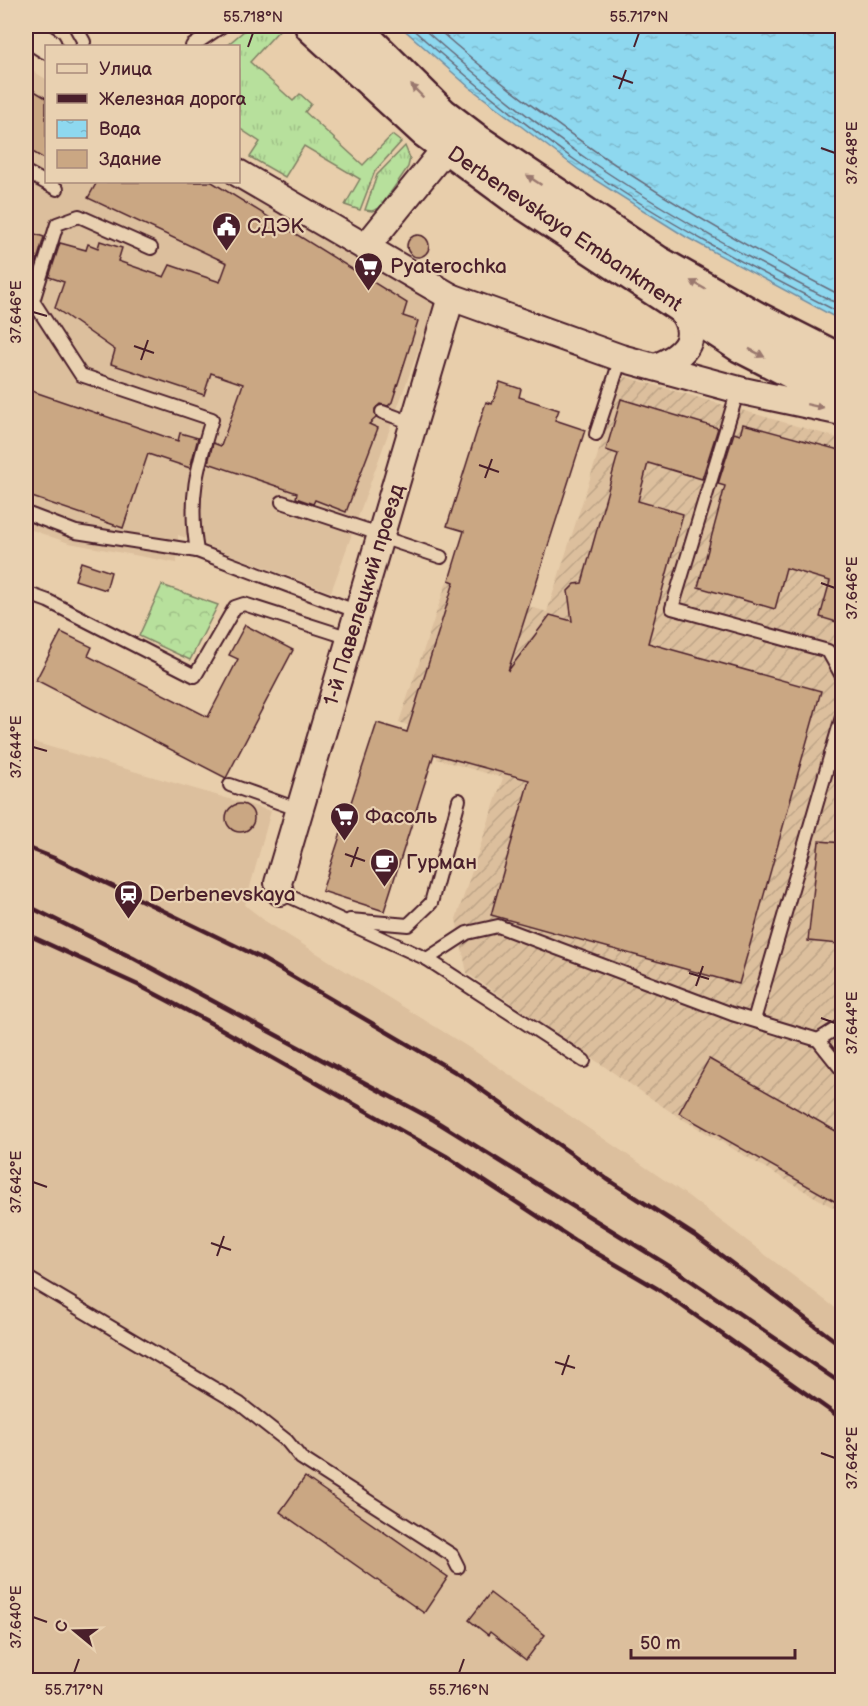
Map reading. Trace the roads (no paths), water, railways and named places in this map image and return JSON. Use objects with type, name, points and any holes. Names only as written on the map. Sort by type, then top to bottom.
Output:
[{"type":"main road","name":"Derbenevskaya Embankment","points":[[312,26],[402,111],[453,139],[656,262],[757,319],[843,362]]},
{"type":"main road","name":"Derbenevskaya Embankment","points":[[352,26],[441,114],[453,139],[679,307],[697,335],[741,345],[843,397]]},
{"type":"street","points":[[26,32],[46,45]]},
{"type":"street","points":[[366,247],[453,139]]},
{"type":"street","points":[[240,174],[451,297],[621,358],[738,390],[843,412]]},
{"type":"street","name":"1-й Павелецкий проезд","points":[[280,892],[278,883],[451,297]]},
{"type":"street","points":[[656,367],[679,356],[697,335],[735,316],[757,319]]},
{"type":"street","points":[[697,335],[698,362],[704,380]]},
{"type":"lane","points":[[75,26],[84,42],[82,45]]},
{"type":"lane","points":[[194,45],[222,26]]},
{"type":"lane","points":[[26,172],[45,182]]},
{"type":"lane","points":[[46,183],[57,189]]},
{"type":"lane","points":[[151,248],[79,216],[57,224],[33,301],[81,375],[212,419],[195,473],[192,522],[197,551]]},
{"type":"lane","points":[[596,434],[621,358]]},
{"type":"lane","points":[[738,390],[672,608],[828,651],[843,676]]},
{"type":"lane","points":[[382,412],[415,424]]},
{"type":"lane","points":[[282,502],[441,556]]},
{"type":"lane","points":[[26,513],[76,532],[197,551],[358,612]]},
{"type":"lane","points":[[26,593],[48,601],[195,676],[235,608],[244,604],[350,638]]},
{"type":"lane","points":[[754,1020],[837,756],[843,717]]},
{"type":"lane","points":[[230,785],[300,810]]},
{"type":"lane","points":[[341,919],[408,925],[431,903],[459,800]]},
{"type":"lane","points":[[280,892],[427,959],[584,1060]]},
{"type":"lane","points":[[427,959],[467,933],[498,926],[754,1020],[818,1040],[843,1070]]},
{"type":"lane","points":[[818,1040],[843,1025]]},
{"type":"lane","points":[[26,1277],[240,1404],[287,1441],[302,1458],[452,1555],[458,1567]]},
{"type":"water","points":[[400,26],[842,26],[842,321],[686,237],[579,170],[469,87]]},
{"type":"railway","points":[[26,847],[54,858],[259,957],[462,1076],[607,1179],[694,1235],[842,1346]]},
{"type":"railway","points":[[26,905],[133,958],[434,1120],[677,1271],[842,1384]]},
{"type":"railway","points":[[26,934],[138,985],[207,1021],[446,1156],[574,1240],[658,1289],[842,1419]]},
{"type":"place","name":"СДЭК","points":[[226,252]]},
{"type":"place","name":"Pyaterochka","points":[[369,292]]},
{"type":"place","name":"Фасоль","points":[[344,842]]},
{"type":"place","name":"Гурман","points":[[385,888]]},
{"type":"place","name":"Derbenevskaya","points":[[128,920]]}]
